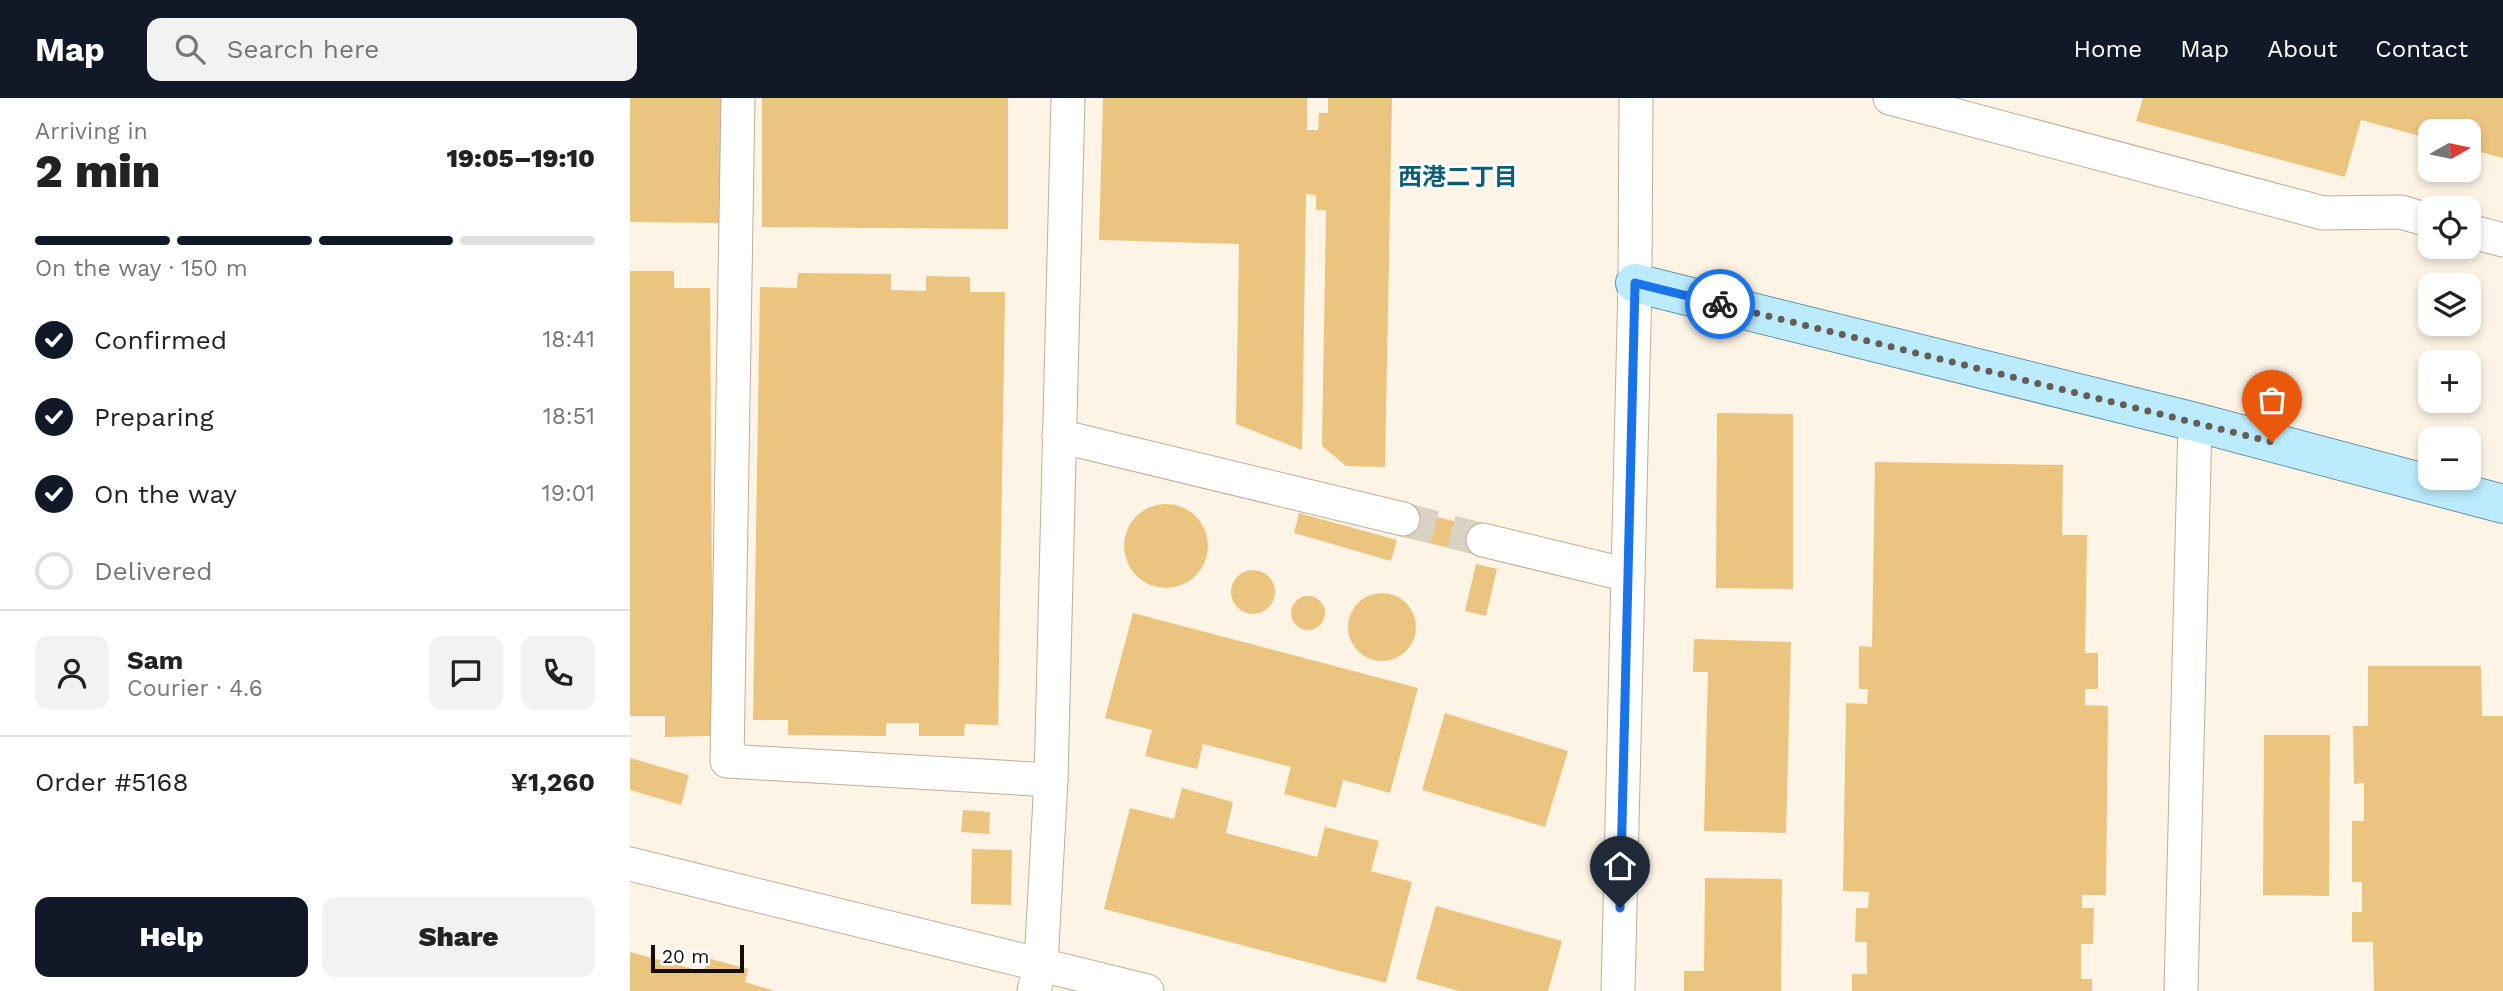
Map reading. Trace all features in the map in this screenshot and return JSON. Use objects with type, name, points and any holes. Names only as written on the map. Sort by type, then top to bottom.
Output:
[{"type":"main road","points":[[1635,283],[2194,422],[2503,504]]},
{"type":"street","points":[[738,98],[727,761],[1051,779]]},
{"type":"street","points":[[1037,977],[1051,779],[1068,98]]},
{"type":"street","points":[[1618,991],[1635,283],[1636,98]]},
{"type":"street","points":[[1890,98],[2323,213],[2401,212],[2418,217]]},
{"type":"street","points":[[2481,234],[2503,240]]},
{"type":"street","points":[[2181,991],[2194,422]]},
{"type":"street","points":[[1059,436],[1403,519]]},
{"type":"street","points":[[1483,540],[1628,575]]},
{"type":"street","points":[[630,864],[1037,977],[1147,991]]},
{"type":"building","points":[[630,98],[722,98],[720,223],[630,222]]},
{"type":"building","points":[[762,98],[1008,98],[1008,229],[762,227]]},
{"type":"building","points":[[1103,98],[1307,98],[1307,130],[1318,130],[1319,113],[1328,113],[1328,98],[1392,98],[1385,467],[1346,466],[1322,446],[1326,210],[1316,210],[1316,195],[1306,194],[1302,450],[1236,424],[1239,244],[1099,240]]},
{"type":"building","points":[[2143,98],[2503,98],[2503,158],[2482,152],[2482,119],[2418,119],[2418,135],[2361,120],[2345,177],[2136,121]]},
{"type":"building","points":[[630,271],[674,271],[674,288],[710,288],[713,736],[665,737],[665,716],[630,716]]},
{"type":"building","points":[[798,273],[891,274],[891,290],[926,291],[926,276],[970,277],[970,292],[1005,292],[998,725],[965,724],[964,736],[919,736],[919,723],[886,723],[886,736],[788,735],[788,720],[753,720],[760,287],[797,288]]},
{"type":"building","points":[[1717,413],[1793,414],[1793,589],[1716,588]]},
{"type":"building","points":[[1875,462],[2063,465],[2062,535],[2087,535],[2085,653],[2098,653],[2098,689],[2085,689],[2085,705],[2108,706],[2106,895],[2082,895],[2082,908],[2094,908],[2093,944],[2081,944],[2081,979],[2092,979],[2092,991],[1852,991],[1852,974],[1867,974],[1867,942],[1855,942],[1856,908],[1868,908],[1869,892],[1843,891],[1846,703],[1867,704],[1868,689],[1859,689],[1859,646],[1872,647]]},
{"type":"building","points":[[1166,504],[1182,507],[1196,516],[1205,530],[1208,546],[1205,562],[1196,576],[1182,585],[1166,588],[1150,585],[1136,576],[1127,562],[1124,546],[1127,530],[1136,516],[1150,507]]},
{"type":"building","points":[[1406,509],[1485,529],[1479,555],[1399,536]]},
{"type":"building","points":[[1299,513],[1397,540],[1391,561],[1294,533]]},
{"type":"building","points":[[1476,564],[1497,569],[1486,616],[1465,611]]},
{"type":"building","points":[[1253,570],[1268,577],[1275,592],[1268,607],[1253,614],[1238,607],[1231,592],[1238,577]]},
{"type":"building","points":[[1382,593],[1395,596],[1406,603],[1413,614],[1416,627],[1413,640],[1406,651],[1395,658],[1382,661],[1369,658],[1358,651],[1351,640],[1348,627],[1351,614],[1358,603],[1369,596]]},
{"type":"building","points":[[1308,596],[1320,601],[1325,613],[1320,625],[1308,630],[1296,625],[1291,613],[1296,601]]},
{"type":"building","points":[[1133,613],[1418,688],[1390,793],[1343,780],[1336,808],[1284,794],[1291,767],[1203,744],[1197,769],[1145,756],[1152,730],[1105,718]]},
{"type":"building","points":[[1694,639],[1791,642],[1786,833],[1704,831],[1708,672],[1693,672]]},
{"type":"building","points":[[2368,666],[2481,666],[2482,716],[2503,716],[2503,991],[2374,991],[2373,942],[2352,942],[2352,912],[2362,912],[2362,882],[2352,882],[2352,821],[2364,821],[2364,783],[2354,784],[2353,726],[2368,726]]},
{"type":"building","points":[[1445,713],[1568,751],[1545,827],[1422,790]]},
{"type":"building","points":[[2264,735],[2330,735],[2329,896],[2263,895]]},
{"type":"building","points":[[630,758],[689,775],[681,805],[630,790]]},
{"type":"building","points":[[1182,788],[1233,802],[1226,833],[1317,857],[1325,827],[1379,841],[1371,871],[1412,882],[1386,983],[1104,909],[1130,808],[1174,819]]},
{"type":"building","points":[[963,810],[990,812],[989,834],[961,832]]},
{"type":"building","points":[[972,849],[1012,850],[1011,905],[971,904]]},
{"type":"building","points":[[1705,878],[1782,879],[1781,991],[1684,991],[1684,971],[1704,971]]},
{"type":"building","points":[[1436,906],[1562,941],[1548,991],[1459,991],[1416,979]]},
{"type":"building","points":[[630,952],[704,972],[708,958],[748,969],[745,982],[775,991],[630,991]]},
{"type":"tunnel","points":[[1403,519],[1483,540]]},
{"type":"way so far","points":[[1720,304],[2272,442]]},
{"type":"district","name":"西港二丁目","points":[[1458,177]]},
{"type":"route","points":[[1620,908],[1635,283],[1720,304]]}]
